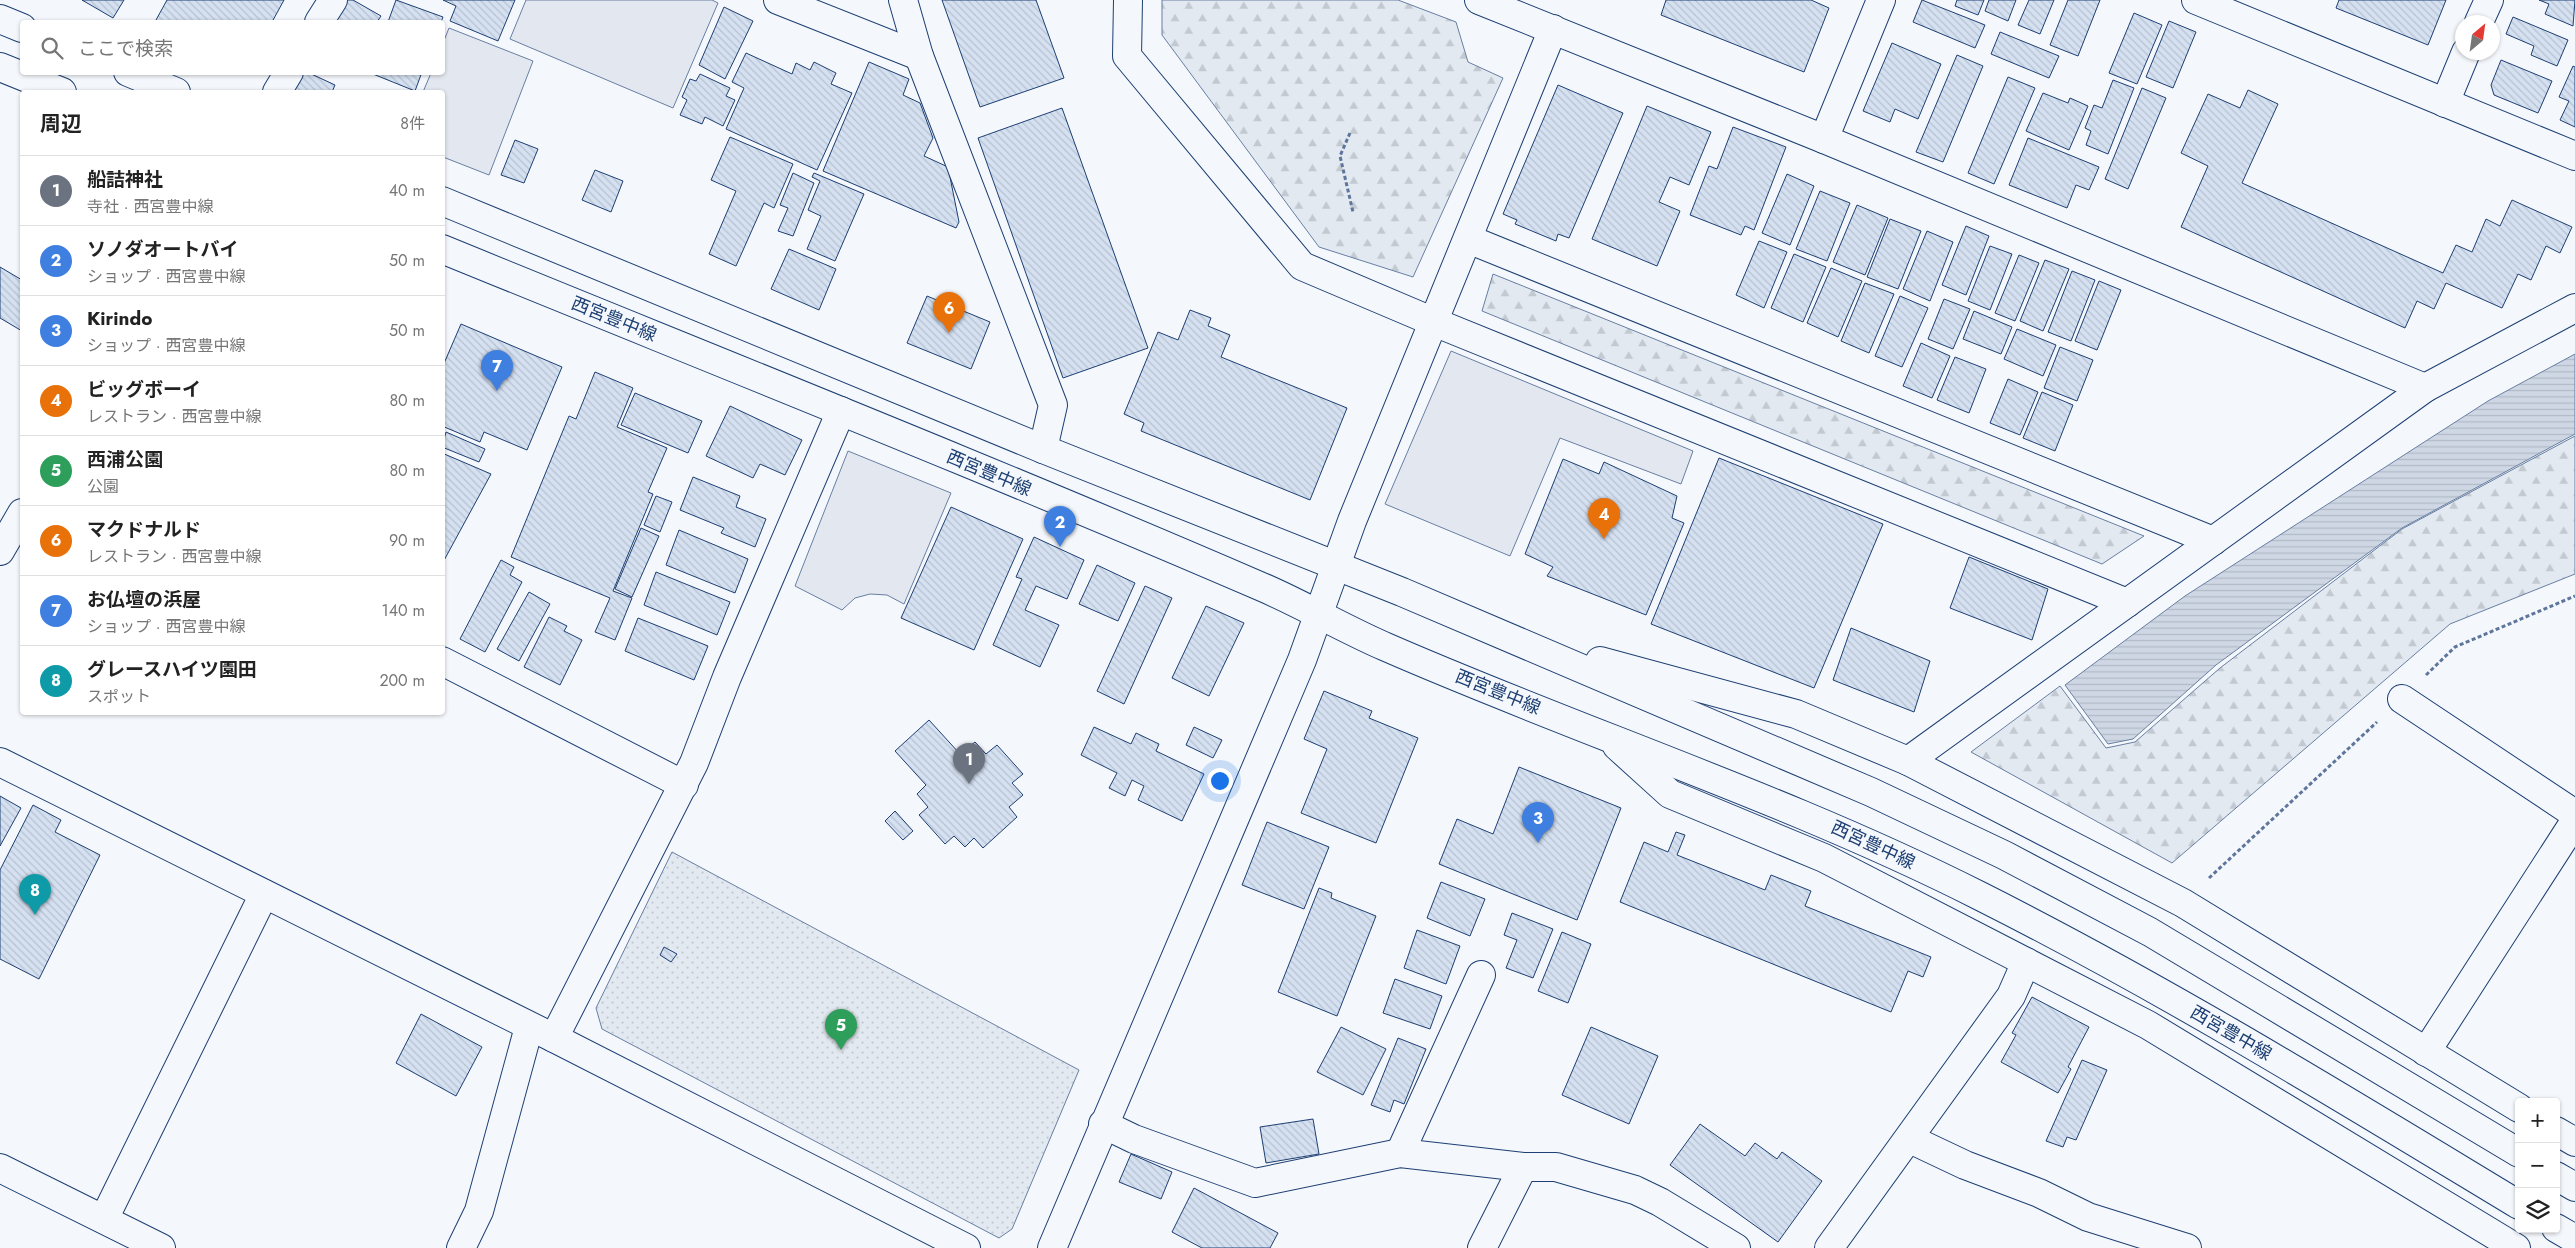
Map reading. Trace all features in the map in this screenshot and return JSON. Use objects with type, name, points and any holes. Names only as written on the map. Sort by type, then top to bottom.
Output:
[{"type":"street","points":[[320,20],[333,0]]},
{"type":"street","points":[[778,0],[919,56]]},
{"type":"street","points":[[904,0],[919,56],[1053,405],[1043,449]]},
{"type":"street","points":[[1128,0],[1127,56],[1302,266],[1434,322],[2127,603]]},
{"type":"street","points":[[1479,0],[1824,139],[2425,388]]},
{"type":"street","points":[[1824,139],[1881,0]]},
{"type":"street","points":[[2196,0],[2575,156]]},
{"type":"street","points":[[2482,15],[2489,0]]},
{"type":"street","points":[[0,19],[20,27]]},
{"type":"street","points":[[1052,1248],[1103,1124],[1302,660],[1335,565],[1553,29]]},
{"type":"street","points":[[2445,102],[2463,60]]},
{"type":"street","points":[[0,67],[57,90]]},
{"type":"street","points":[[135,75],[171,90]]},
{"type":"street","points":[[278,90],[287,75]]},
{"type":"street","points":[[445,202],[1043,449],[1500,633],[1871,792],[2004,855],[2150,932],[2515,1151]]},
{"type":"street","points":[[1468,239],[2212,541]]},
{"type":"street","name":"西宮豊中線","points":[[445,251],[841,411],[1318,612],[1382,645],[1843,830],[1976,894],[2129,973],[2329,1090],[2515,1203]]},
{"type":"street","points":[[1908,761],[2425,388],[2575,308]]},
{"type":"street","points":[[554,1038],[684,784],[727,677],[841,411]]},
{"type":"street","points":[[0,551],[20,517]]},
{"type":"street","points":[[1500,633],[1796,714],[1908,761],[2183,903],[2515,1106]]},
{"type":"street","points":[[445,663],[684,784]]},
{"type":"street","points":[[2402,699],[2575,814]]},
{"type":"street","points":[[1603,734],[1670,794],[1824,858],[2148,1026],[2516,1248]]},
{"type":"street","points":[[0,762],[554,1038],[966,1248]]},
{"type":"street","points":[[2426,1052],[2575,822]]},
{"type":"street","points":[[104,1219],[264,894]]},
{"type":"street","points":[[1829,1248],[1910,1139],[2011,996],[2026,962]]},
{"type":"street","points":[[1400,1153],[1481,975]]},
{"type":"street","points":[[461,1248],[479,1211],[529,1027]]},
{"type":"street","points":[[1103,1124],[1134,1139],[1255,1183],[1400,1153],[1523,1167],[1556,1167],[1635,1190],[1660,1202],[1736,1248]]},
{"type":"street","points":[[2560,1133],[2575,1142]]},
{"type":"street","points":[[1910,1139],[1965,1165],[2039,1193],[2088,1217],[2188,1248]]},
{"type":"street","points":[[1482,1248],[1523,1167]]},
{"type":"street","points":[[0,1168],[161,1248]]},
{"type":"street","points":[[2560,1179],[2575,1188]]},
{"type":"street","points":[[2560,1231],[2575,1240]]},
{"type":"path","points":[[1350,133],[1340,156],[1353,212]]},
{"type":"path","points":[[2183,903],[2402,699],[2455,647],[2575,596]]},
{"type":"green space","points":[[1162,0],[1398,0],[1456,22],[1468,62],[1503,78],[1413,277],[1319,247],[1162,35]]},
{"type":"green space","points":[[1493,274],[2144,536],[2102,564],[1482,311]]},
{"type":"green space","points":[[2575,436],[2575,574],[2450,624],[2172,863],[1971,752],[2060,686],[2106,748],[2135,742],[2220,668],[2402,529]]},
{"type":"green space","points":[[672,852],[1079,1070],[1012,1229],[999,1238],[602,1029],[596,1008]]},
{"type":"shaded area","points":[[526,0],[712,0],[718,3],[673,108],[510,39]]},
{"type":"shaded area","points":[[449,28],[533,61],[489,175],[445,158],[445,90],[424,90],[430,75],[445,75],[445,38]]},
{"type":"shaded area","points":[[1451,351],[1693,451],[1681,484],[1560,438],[1510,556],[1385,504]]},
{"type":"shaded area","points":[[2575,354],[2575,434],[2402,528],[2216,665],[2133,739],[2108,744],[2065,685],[2185,596],[2488,401]]},
{"type":"shaded area","points":[[848,451],[951,493],[904,604],[887,595],[870,594],[855,598],[842,610],[795,586]]},
{"type":"building","points":[[82,0],[124,0],[113,18]]},
{"type":"building","points":[[167,0],[284,0],[273,20],[156,20]]},
{"type":"building","points":[[342,0],[353,0],[381,16],[378,20],[330,20]]},
{"type":"building","points":[[396,0],[443,17],[442,20],[389,20]]},
{"type":"building","points":[[443,0],[515,0],[498,41],[450,21],[456,6]]},
{"type":"building","points":[[942,0],[1036,0],[1064,78],[980,107]]},
{"type":"building","points":[[1666,0],[1811,0],[1829,8],[1804,72],[1661,15]]},
{"type":"building","points":[[1922,0],[1985,25],[1975,48],[1913,22]]},
{"type":"building","points":[[1957,0],[1984,0],[1978,15],[1955,6]]},
{"type":"building","points":[[1989,0],[2016,0],[2008,21],[1985,11]]},
{"type":"building","points":[[2029,0],[2054,0],[2040,34],[2018,25]]},
{"type":"building","points":[[2068,0],[2100,0],[2078,56],[2050,45]]},
{"type":"building","points":[[2339,0],[2446,0],[2428,45],[2336,8]]},
{"type":"building","points":[[2539,0],[2575,0],[2573,26],[2545,14],[2549,4]]},
{"type":"building","points":[[724,7],[753,21],[725,79],[699,65]]},
{"type":"building","points":[[2134,13],[2162,25],[2137,84],[2109,73]]},
{"type":"building","points":[[2513,17],[2568,40],[2557,66],[2531,55],[2534,46],[2506,34]]},
{"type":"building","points":[[2169,21],[2196,32],[2173,88],[2146,77]]},
{"type":"building","points":[[2000,32],[2059,56],[2049,78],[1991,54]]},
{"type":"building","points":[[1892,43],[1941,64],[1918,119],[1895,109],[1890,122],[1863,111]]},
{"type":"building","points":[[746,53],[792,74],[796,63],[810,70],[814,62],[836,73],[831,84],[852,93],[817,170],[726,129],[744,88],[732,82]]},
{"type":"building","points":[[1957,55],[1983,66],[1943,162],[1916,152]]},
{"type":"building","points":[[2501,60],[2552,81],[2538,113],[2494,95],[2491,85]]},
{"type":"building","points":[[869,62],[909,79],[903,95],[920,103],[933,138],[924,156],[948,167],[959,222],[956,228],[823,171]]},
{"type":"building","points":[[2573,66],[2575,67],[2575,127],[2560,120],[2569,101],[2559,97]]},
{"type":"building","points":[[700,74],[730,88],[726,96],[735,100],[723,126],[705,117],[702,124],[680,115],[687,100],[682,97],[690,79],[696,81]]},
{"type":"building","points":[[301,75],[313,75],[335,85],[333,90],[294,90]]},
{"type":"building","points":[[375,75],[421,75],[415,90]]},
{"type":"building","points":[[2008,77],[2035,88],[1994,184],[1968,173]]},
{"type":"building","points":[[2113,80],[2134,88],[2108,154],[2086,145],[2091,131],[2085,128],[2094,105],[2102,108]]},
{"type":"building","points":[[1558,85],[1623,113],[1569,238],[1558,234],[1556,241],[1515,224],[1517,220],[1503,214]]},
{"type":"building","points":[[2142,88],[2166,98],[2128,189],[2105,179]]},
{"type":"building","points":[[2248,90],[2278,104],[2242,183],[2443,273],[2456,245],[2472,252],[2486,219],[2500,226],[2512,200],[2572,227],[2560,253],[2546,246],[2531,280],[2518,274],[2502,308],[2446,283],[2434,309],[2417,301],[2405,328],[2181,227],[2208,166],[2181,153],[2208,94],[2240,108]]},
{"type":"building","points":[[2043,93],[2068,103],[2070,98],[2088,106],[2069,150],[2026,131]]},
{"type":"building","points":[[1647,106],[1711,132],[1689,185],[1670,177],[1659,202],[1680,211],[1657,266],[1592,239]]},
{"type":"building","points":[[1062,108],[1148,348],[1063,378],[978,138]]},
{"type":"building","points":[[1733,127],[1786,147],[1754,230],[1745,226],[1741,235],[1690,215],[1709,166],[1717,169]]},
{"type":"building","points":[[730,137],[793,164],[774,208],[764,203],[736,266],[709,254],[736,191],[711,180]]},
{"type":"building","points":[[2028,138],[2099,167],[2089,190],[2076,185],[2067,208],[2009,185]]},
{"type":"building","points":[[515,140],[538,149],[524,183],[501,175]]},
{"type":"building","points":[[595,170],[623,181],[611,212],[582,200]]},
{"type":"building","points":[[793,173],[814,183],[793,236],[778,231],[788,208],[780,205]]},
{"type":"building","points":[[814,173],[864,194],[835,261],[807,249],[821,216],[808,210],[820,181],[812,177]]},
{"type":"building","points":[[1787,174],[1814,186],[1790,245],[1762,233]]},
{"type":"building","points":[[1820,191],[1850,203],[1827,261],[1796,249]]},
{"type":"building","points":[[1857,205],[1888,218],[1865,275],[1833,262]]},
{"type":"building","points":[[1890,219],[1921,231],[1898,289],[1867,277]]},
{"type":"building","points":[[1966,226],[1989,236],[1966,295],[1942,285]]},
{"type":"building","points":[[1927,231],[1953,242],[1930,301],[1903,289]]},
{"type":"building","points":[[1759,241],[1787,252],[1764,308],[1736,295]]},
{"type":"building","points":[[1990,246],[2012,254],[1990,310],[1968,301]]},
{"type":"building","points":[[789,249],[836,269],[819,310],[771,289]]},
{"type":"building","points":[[1794,254],[1826,267],[1803,322],[1771,308]]},
{"type":"building","points":[[2019,255],[2039,263],[2015,321],[1995,313]]},
{"type":"building","points":[[2045,260],[2069,269],[2043,331],[2020,321]]},
{"type":"building","points":[[0,267],[20,279],[20,330],[0,318]]},
{"type":"building","points":[[1831,268],[1862,281],[1838,337],[1807,323]]},
{"type":"building","points":[[2072,271],[2095,280],[2071,341],[2048,332]]},
{"type":"building","points":[[2099,281],[2121,290],[2097,350],[2075,341]]},
{"type":"building","points":[[1865,283],[1894,294],[1869,353],[1841,341]]},
{"type":"building","points":[[927,296],[990,322],[971,369],[907,343]]},
{"type":"building","points":[[1900,296],[1928,308],[1902,367],[1875,356]]},
{"type":"building","points":[[1944,299],[1970,309],[1953,349],[1928,339]]},
{"type":"building","points":[[1190,310],[1211,318],[1208,326],[1230,335],[1221,357],[1347,408],[1310,500],[1141,431],[1144,423],[1124,414],[1158,332],[1178,340]]},
{"type":"building","points":[[1974,311],[2012,327],[2001,354],[1963,339]]},
{"type":"building","points":[[461,324],[562,367],[527,450],[484,432],[480,442],[445,427],[445,361]]},
{"type":"building","points":[[2017,329],[2056,345],[2043,376],[2004,359]]},
{"type":"building","points":[[1921,343],[1950,356],[1932,398],[1903,386]]},
{"type":"building","points":[[2060,347],[2093,360],[2077,401],[2044,388]]},
{"type":"building","points":[[1955,357],[1986,369],[1969,413],[1937,400]]},
{"type":"building","points":[[595,372],[633,388],[617,427],[667,448],[648,492],[653,494],[613,591],[632,598],[615,640],[595,632],[610,598],[511,557],[569,416],[576,419]]},
{"type":"building","points":[[2008,379],[2038,392],[2020,435],[1990,423]]},
{"type":"building","points":[[2042,392],[2073,405],[2055,451],[2023,438]]},
{"type":"building","points":[[635,393],[702,421],[688,453],[621,425]]},
{"type":"building","points":[[730,406],[802,440],[785,475],[760,464],[753,478],[706,456]]},
{"type":"building","points":[[446,432],[485,449],[479,462],[445,448]]},
{"type":"building","points":[[445,454],[491,474],[445,558]]},
{"type":"building","points":[[1719,458],[1883,524],[1814,688],[1651,624]]},
{"type":"building","points":[[1563,459],[1599,474],[1604,462],[1677,496],[1672,518],[1684,523],[1646,615],[1547,576],[1553,567],[1525,554]]},
{"type":"building","points":[[693,477],[740,496],[736,507],[766,519],[755,547],[721,533],[724,528],[680,510]]},
{"type":"building","points":[[656,496],[672,502],[660,532],[644,525]]},
{"type":"building","points":[[951,507],[1023,539],[974,650],[901,618]]},
{"type":"building","points":[[641,528],[659,536],[632,597],[615,589]]},
{"type":"building","points":[[679,530],[748,559],[735,593],[666,565]]},
{"type":"building","points":[[1034,537],[1084,560],[1067,599],[1036,586],[1025,610],[1059,625],[1040,667],[993,645],[1022,579],[1016,577]]},
{"type":"building","points":[[1969,557],[2048,589],[2032,640],[1950,608]]},
{"type":"building","points":[[501,560],[514,567],[510,575],[522,582],[485,652],[460,639]]},
{"type":"building","points":[[1097,565],[1135,583],[1118,621],[1079,604]]},
{"type":"building","points":[[656,572],[730,602],[717,635],[644,605]]},
{"type":"building","points":[[1145,586],[1172,598],[1124,704],[1097,691]]},
{"type":"building","points":[[529,592],[550,604],[519,661],[497,649]]},
{"type":"building","points":[[1206,606],[1244,623],[1209,696],[1172,678]]},
{"type":"building","points":[[549,617],[567,626],[564,631],[582,640],[560,685],[524,667]]},
{"type":"building","points":[[638,618],[708,646],[694,680],[625,651]]},
{"type":"building","points":[[1851,628],[1930,661],[1914,712],[1833,680]]},
{"type":"building","points":[[1324,691],[1372,711],[1369,718],[1418,738],[1376,843],[1301,813],[1327,749],[1304,739]]},
{"type":"building","points":[[929,720],[960,754],[975,742],[986,754],[997,745],[1023,774],[1012,783],[1023,795],[1009,807],[1017,817],[983,848],[974,838],[965,847],[954,836],[945,844],[919,815],[928,807],[917,794],[926,785],[895,751]]},
{"type":"building","points":[[1094,727],[1131,744],[1136,733],[1159,744],[1156,751],[1204,774],[1182,821],[1138,800],[1144,786],[1132,780],[1125,796],[1109,788],[1117,773],[1081,755]]},
{"type":"building","points":[[1194,727],[1222,740],[1213,758],[1186,745]]},
{"type":"building","points":[[1519,767],[1621,808],[1577,920],[1439,864],[1457,819],[1493,834]]},
{"type":"building","points":[[0,796],[21,808],[0,846]]},
{"type":"building","points":[[33,805],[61,820],[55,832],[100,855],[39,979],[0,959],[0,870]]},
{"type":"building","points":[[895,811],[913,831],[903,840],[885,821]]},
{"type":"building","points":[[1267,822],[1329,847],[1304,909],[1242,885]]},
{"type":"building","points":[[1676,832],[1685,835],[1677,855],[1765,890],[1771,875],[1811,891],[1805,906],[1931,957],[1923,977],[1908,971],[1891,1012],[1620,902],[1644,842],[1668,852]]},
{"type":"building","points":[[1441,882],[1485,899],[1470,936],[1427,918]]},
{"type":"building","points":[[1319,888],[1332,893],[1331,898],[1376,916],[1337,1016],[1278,992]]},
{"type":"building","points":[[1512,913],[1553,929],[1533,978],[1506,968],[1517,940],[1504,935]]},
{"type":"building","points":[[1417,930],[1460,946],[1446,984],[1404,968]]},
{"type":"building","points":[[1562,932],[1591,944],[1568,1003],[1538,991]]},
{"type":"building","points":[[664,947],[677,954],[671,962],[660,955]]},
{"type":"building","points":[[1395,979],[1442,996],[1430,1029],[1383,1013]]},
{"type":"building","points":[[2032,997],[2089,1027],[2068,1067],[2071,1069],[2058,1093],[2001,1062],[2016,1035],[2012,1033]]},
{"type":"building","points":[[421,1014],[482,1047],[456,1096],[396,1063]]},
{"type":"building","points":[[1341,1027],[1386,1049],[1363,1095],[1317,1072]]},
{"type":"building","points":[[1591,1027],[1658,1056],[1629,1124],[1562,1095]]},
{"type":"building","points":[[1398,1038],[1426,1049],[1404,1104],[1394,1100],[1390,1112],[1371,1105]]},
{"type":"building","points":[[2082,1060],[2107,1070],[2076,1140],[2067,1137],[2063,1147],[2046,1141]]},
{"type":"building","points":[[1313,1119],[1319,1154],[1266,1163],[1260,1127]]},
{"type":"building","points":[[1700,1124],[1745,1156],[1755,1143],[1777,1159],[1782,1152],[1822,1181],[1778,1242],[1670,1165]]},
{"type":"building","points":[[1131,1154],[1172,1172],[1161,1199],[1119,1182]]},
{"type":"building","points":[[1194,1188],[1278,1233],[1270,1248],[1202,1248],[1172,1232]]},
{"type":"place","name":"マクドナルド","points":[[949,333]]},
{"type":"place","name":"お仏壇の浜屋","points":[[497,391]]},
{"type":"place","name":"ビッグボーイ","points":[[1604,539]]},
{"type":"place","name":"ソノダオートバイ","points":[[1060,547]]},
{"type":"place","name":"船詰神社","points":[[969,784]]},
{"type":"place","name":"Kirindo","points":[[1538,843]]},
{"type":"place","name":"グレースハイツ園田","points":[[35,915]]},
{"type":"place","name":"西浦公園","points":[[841,1050]]}]
